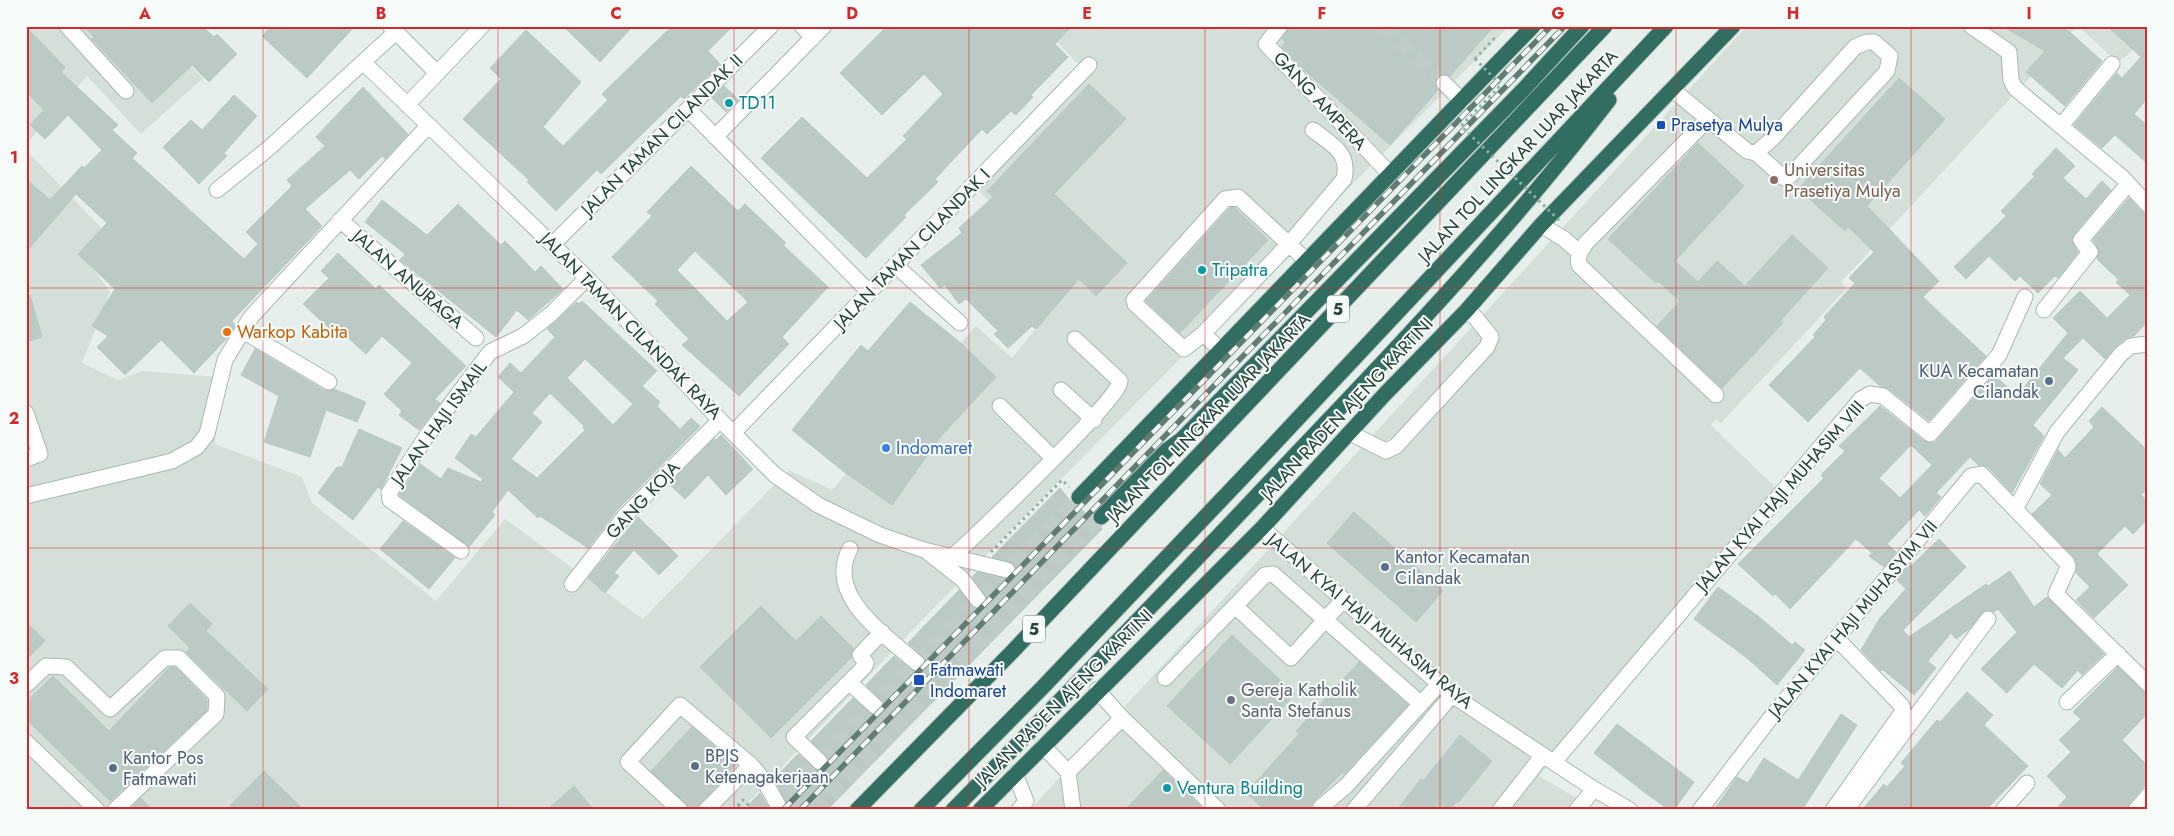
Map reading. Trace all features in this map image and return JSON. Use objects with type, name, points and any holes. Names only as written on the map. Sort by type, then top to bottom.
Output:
[{"type":"highway","points":[[1074,492],[1220,350],[1307,262],[1533,26]]},
{"type":"highway","points":[[1103,520],[1173,453],[1182,439],[1523,90],[1582,26]]},
{"type":"highway","name":"JALAN TOL LINGKAR LUAR JAKARTA","points":[[857,810],[1012,652],[1605,26]]},
{"type":"highway","name":"JALAN RADEN AJENG KARTINI","points":[[980,810],[1097,690],[1262,528],[1466,311],[1541,226],[1733,26]]},
{"type":"highway","points":[[954,810],[1221,534],[1484,253],[1567,154],[1663,30]]},
{"type":"highway","name":"JALAN TOL LINGKAR LUAR JAKARTA","points":[[921,810],[1049,681],[1663,30]]},
{"type":"street","points":[[66,26],[126,90]]},
{"type":"street","points":[[407,105],[482,26]]},
{"type":"street","name":"JALAN TAMAN CILANDAK II","points":[[553,244],[771,26]]},
{"type":"street","points":[[802,26],[813,38]]},
{"type":"street","points":[[715,137],[824,26]]},
{"type":"street","name":"GANG AMPERA","points":[[1280,26],[1266,44],[1390,174]]},
{"type":"street","points":[[1971,26],[2009,52],[2012,84],[2128,184],[2148,205]]},
{"type":"street","points":[[217,190],[270,148],[364,63],[393,29],[438,73]]},
{"type":"street","points":[[1673,90],[1707,120],[1747,151],[1756,153],[1784,178],[1791,175],[1887,71],[1890,56],[1874,42],[1866,42],[1855,47],[1773,138],[1756,153]]},
{"type":"street","name":"JALAN TAMAN CILANDAK RAYA","points":[[364,63],[587,278],[720,420],[775,475],[818,505],[880,535],[924,550],[1007,570]]},
{"type":"street","points":[[2061,126],[2112,64]]},
{"type":"street","name":"JALAN TAMAN CILANDAK I","points":[[734,432],[1089,65]]},
{"type":"street","points":[[1444,83],[1462,101]]},
{"type":"street","points":[[688,109],[869,292]]},
{"type":"street","points":[[1579,252],[1707,120]]},
{"type":"street","name":"JALAN ANURAGA","points":[[26,496],[172,460],[197,446],[208,434],[225,360],[251,317],[428,126]]},
{"type":"street","points":[[1307,262],[1288,245],[1238,197],[1225,199],[1135,296],[1135,304],[1184,349],[1203,334],[1288,245],[1344,179],[1347,165],[1340,151],[1313,130]]},
{"type":"street","points":[[2044,310],[2090,252],[2081,240],[2128,184]]},
{"type":"street","name":"JALAN ANURAGA","points":[[340,220],[476,338]]},
{"type":"street","points":[[1541,226],[1564,239],[1579,252],[1580,265],[1716,395]]},
{"type":"street","points":[[896,266],[960,323]]},
{"type":"street","name":"JALAN HAJI ISMAIL","points":[[461,552],[389,498],[389,493],[428,434],[490,352],[523,336],[551,314],[587,278]]},
{"type":"street","name":"JALAN KYAI HAJI MUHASIM VIII","points":[[1548,759],[1861,399],[1870,394],[1883,396],[1930,434],[1999,355],[2025,297]]},
{"type":"street","points":[[1350,433],[1386,451],[1396,446],[1487,347],[1491,336],[1475,317],[1466,311]]},
{"type":"street","points":[[243,331],[329,382]]},
{"type":"street","points":[[1203,334],[1220,350]]},
{"type":"street","points":[[953,556],[1094,420],[1119,388],[1120,380],[1075,339]]},
{"type":"street","points":[[2148,344],[2131,346],[2121,354],[2057,432],[2016,508],[2068,567],[2056,594],[2148,684]]},
{"type":"street","points":[[1061,390],[1094,420]]},
{"type":"street","points":[[1000,406],[1053,458]]},
{"type":"street","points":[[26,413],[40,454],[26,459]]},
{"type":"street","name":"GANG KOJA","points":[[572,584],[624,516],[720,420]]},
{"type":"street","name":"JALAN KYAI HAJI MUHASYIM VII","points":[[1700,810],[1772,716],[1971,476],[1981,474],[2016,508]]},
{"type":"street","name":"JALAN KYAI HAJI MUHASIM RAYA","points":[[1262,528],[1452,695],[1594,789],[1630,810]]},
{"type":"street","points":[[850,549],[845,558],[845,578],[849,596],[859,611],[917,663]]},
{"type":"street","name":"JALAN TAMAN CILANDAK RAYA","points":[[924,550],[962,579],[978,600]]},
{"type":"street","points":[[1166,678],[1265,575],[1273,574],[1421,704]]},
{"type":"street","points":[[1235,606],[1291,658],[1344,600]]},
{"type":"street","points":[[1846,810],[1988,619]]},
{"type":"street","points":[[820,762],[794,737],[864,666],[866,663],[860,655],[882,632]]},
{"type":"street","points":[[1832,810],[1903,711],[1902,706],[1837,639]]},
{"type":"street","points":[[2067,702],[2118,654]]},
{"type":"street","points":[[26,685],[46,666],[66,667],[110,710],[165,658],[180,658],[217,696],[216,714],[115,810]]},
{"type":"street","points":[[849,682],[875,706]]},
{"type":"street","points":[[1321,808],[1346,786],[1439,684]]},
{"type":"street","points":[[1097,690],[1122,718],[1218,810]]},
{"type":"street","points":[[1354,810],[1452,695]]},
{"type":"street","points":[[680,810],[628,762],[678,706],[682,706],[750,765],[763,779],[778,804]]},
{"type":"street","points":[[1068,772],[1122,718]]},
{"type":"street","points":[[26,742],[97,810]]},
{"type":"street","points":[[1040,749],[1068,772],[1073,810]]},
{"type":"street","points":[[1500,810],[1548,759]]},
{"type":"street","points":[[706,810],[750,765]]},
{"type":"street","points":[[1019,769],[1026,802],[1019,810]]},
{"type":"street","points":[[2003,810],[2027,783]]},
{"type":"street","points":[[1577,810],[1594,789]]},
{"type":"street","points":[[2136,810],[2148,796]]},
{"type":"path","points":[[1494,39],[1475,59],[1501,85],[1460,126],[1561,222]]},
{"type":"path","points":[[989,554],[1019,523],[1025,520],[1028,514],[1062,480],[1074,492]]},
{"type":"path","points":[[733,810],[743,800],[753,809]]},
{"type":"path","points":[[738,805],[742,810]]},
{"type":"shaded area","points":[[26,26],[149,26],[203,78],[141,134],[87,76],[26,144]]},
{"type":"shaded area","points":[[1041,26],[1509,26],[924,618],[741,810],[26,810],[26,150],[110,237],[85,257],[110,292],[82,363],[118,380],[142,371],[218,377],[215,444],[302,477],[312,503],[436,601],[505,519],[643,619],[789,470],[832,490],[976,326],[1012,358],[1071,286],[976,188],[1089,75]]},
{"type":"shaded area","points":[[1747,26],[2077,26],[1841,282],[1847,288],[1721,423],[1716,419],[1711,425],[1780,492],[1539,776],[1597,810],[1030,810]]},
{"type":"shaded area","points":[[2078,26],[2148,26],[2148,37],[2118,63]]},
{"type":"building","points":[[84,26],[202,26],[214,37],[217,34],[237,54],[209,82],[192,65],[152,103],[92,39],[94,37]]},
{"type":"building","points":[[271,26],[355,26],[307,78],[262,36]]},
{"type":"building","points":[[563,26],[633,26],[600,62]]},
{"type":"building","points":[[672,26],[733,26],[708,51],[720,64],[684,99],[681,96],[601,174],[597,170],[556,211],[527,182],[529,180],[463,119],[501,79],[490,68],[526,30],[581,82],[543,127],[563,146],[608,100],[602,94]]},
{"type":"building","points":[[887,26],[1072,26],[1055,44],[1068,57],[1031,95],[1033,97],[1016,115],[1011,111],[987,134],[982,129],[935,179],[938,182],[904,215],[906,217],[866,258],[761,158],[802,117],[867,178],[907,139],[903,136],[943,94],[924,74],[882,115],[840,73]]},
{"type":"building","points":[[1289,26],[1494,26],[1450,76],[1442,74],[1437,77],[1435,85],[1438,90],[1390,145],[1304,70],[1282,47],[1286,42],[1282,39]]},
{"type":"building","points":[[2002,26],[2063,26],[2102,61],[2065,106],[2026,72],[2045,51]]},
{"type":"building","points":[[2107,26],[2148,26],[2148,98],[2134,114],[2148,126],[2148,164],[2115,135],[2102,148],[2074,125],[2117,73],[2122,78],[2141,57]]},
{"type":"building","points":[[26,27],[65,67],[61,72],[118,125],[112,130],[137,153],[132,158],[244,259],[258,244],[246,232],[292,186],[287,180],[325,146],[316,137],[363,87],[408,134],[385,159],[382,156],[359,179],[350,170],[305,209],[322,226],[232,321],[235,325],[229,336],[194,373],[161,340],[125,375],[97,347],[108,336],[92,326],[115,289],[78,254],[107,223],[76,194],[26,252],[26,179],[50,200],[82,166],[84,168],[102,150],[68,115],[45,139],[30,125],[44,110],[26,92]]},
{"type":"building","points":[[1899,78],[1945,119],[1867,206],[1939,281],[1923,297],[1986,356],[1929,421],[1889,389],[1880,386],[1860,368],[1808,422],[1769,385],[1815,337],[1813,335],[1826,320],[1824,317],[1855,283],[1849,278],[1874,252],[1848,227],[1845,231],[1798,189]]},
{"type":"building","points":[[1089,84],[1126,119],[1054,194],[1127,263],[1096,296],[1079,279],[1036,329],[1032,326],[1008,348],[994,334],[998,331],[966,299],[959,304],[945,285],[940,288],[921,265],[962,233],[959,228],[993,197],[987,191]]},
{"type":"building","name":"TD11","points":[[724,86],[739,100],[726,112],[712,98]]},
{"type":"building","points":[[234,95],[257,116],[224,153],[227,156],[199,184],[163,147],[191,120],[202,130]]},
{"type":"building","points":[[1698,143],[1744,186],[1675,261],[1698,282],[1717,261],[1745,286],[1792,235],[1828,268],[1780,321],[1783,323],[1722,388],[1657,326],[1680,301],[1658,281],[1656,283],[1608,239]]},
{"type":"building","points":[[2056,148],[2075,166],[2063,178],[2086,199],[2102,181],[2111,190],[2074,234],[2072,242],[2078,252],[2058,278],[2055,276],[2038,293],[2020,276],[2015,281],[1989,256],[1966,279],[1954,267],[2006,216],[2001,211],[2035,176],[2032,174]]},
{"type":"building","points":[[691,166],[738,211],[745,204],[786,243],[783,245],[828,287],[782,337],[789,344],[739,396],[682,345],[689,339],[655,304],[658,301],[612,257],[652,216],[647,212]],"holes":[[[695,251],[748,302],[727,321],[677,270]]]},
{"type":"building","points":[[2129,198],[2141,211],[2148,214],[2148,321],[2134,336],[2126,338],[2115,347],[2105,359],[2083,338],[2063,358],[2078,370],[2033,425],[2044,436],[2012,493],[1988,467],[1978,465],[1970,457],[1936,493],[1941,497],[1925,516],[1919,510],[1887,544],[1896,552],[1884,567],[1869,556],[1872,553],[1856,539],[1790,609],[1775,594],[1773,596],[1738,564],[1824,478],[1821,475],[1845,451],[1839,446],[1880,406],[1924,441],[1934,443],[1994,375],[2017,396],[2068,333],[2053,318],[2080,291],[2107,318],[2130,295],[2116,282],[2119,280],[2097,259],[2099,250],[2093,240]],"holes":[[[1911,445],[1932,465],[1900,498],[1879,478]]]},
{"type":"building","points":[[382,200],[427,235],[458,204],[501,245],[505,241],[535,272],[541,266],[563,289],[528,320],[517,310],[496,337],[400,260],[405,254],[365,222]]},
{"type":"building","name":"Tripatra","points":[[1234,207],[1268,240],[1180,333],[1146,301],[1230,208]]},
{"type":"building","points":[[338,253],[376,289],[379,285],[466,366],[435,399],[440,403],[419,430],[399,415],[402,411],[384,394],[412,363],[382,336],[366,354],[335,326],[331,330],[303,304],[329,278],[321,271]]},
{"type":"building","points":[[26,295],[30,295],[42,337],[26,342]]},
{"type":"building","points":[[582,301],[657,371],[642,386],[660,402],[657,406],[680,429],[691,418],[700,426],[617,510],[588,548],[540,516],[538,518],[508,490],[492,512],[495,515],[469,547],[399,495],[420,464],[441,479],[448,468],[481,482],[483,479],[455,458],[471,434],[476,437],[514,392],[498,377],[510,363],[521,373],[555,337],[547,329],[577,302],[579,304]],"holes":[[[585,359],[633,404],[613,425],[567,378]],[[550,393],[584,426],[585,430],[537,478],[511,459],[542,422],[532,413]]]},
{"type":"building","points":[[910,302],[962,344],[996,377],[941,436],[892,505],[843,471],[792,430],[861,345],[868,351]]},
{"type":"building","points":[[255,349],[324,390],[334,389],[366,402],[357,422],[326,410],[310,457],[264,442],[279,396],[241,375]]},
{"type":"building","points":[[2102,407],[2148,451],[2148,488],[2141,495],[2148,501],[2148,519],[2133,534],[2125,526],[2097,554],[2128,585],[2094,618],[2076,600],[2090,587],[2076,573],[2077,565],[2074,557],[2032,514],[2052,495],[2040,484],[2058,450],[2065,458],[2094,427],[2089,421]]},
{"type":"building","points":[[359,429],[402,448],[381,489],[378,487],[353,520],[318,493],[337,467],[342,467]]},
{"type":"building","points":[[721,435],[753,469],[726,495],[708,475],[685,499],[669,484],[714,439],[716,440]]},
{"type":"building","points":[[1060,488],[1072,503],[1078,506],[1102,529],[827,810],[786,810],[786,801],[774,779],[798,754],[817,771],[826,769],[829,759],[811,741],[853,698],[872,715],[882,713],[884,703],[866,685],[894,656],[915,672],[924,669],[926,659],[908,643],[959,590],[974,608],[984,607],[987,598],[972,577],[977,572],[1005,579],[1013,577],[1016,572],[1013,563],[992,557]]},
{"type":"building","name":"Kantor Kecamatan Cilandak","points":[[1354,512],[1443,591],[1416,622],[1327,543]]},
{"type":"building","points":[[638,517],[678,556],[659,575],[634,550],[614,573],[619,576],[605,593],[588,578]]},
{"type":"building","points":[[403,521],[455,558],[429,589],[380,549]]},
{"type":"building","points":[[1939,539],[1966,567],[1903,630],[1909,637],[1986,584],[1988,586],[2010,571],[2034,607],[2047,597],[2104,654],[2082,675],[2078,670],[2062,688],[2034,664],[2007,693],[1981,669],[2017,632],[1998,609],[1994,612],[1985,610],[1968,630],[1956,639],[1951,633],[1928,661],[1936,668],[1914,695],[1882,669],[1881,671],[1861,650],[1880,618],[1906,589],[1897,580],[1909,565],[1911,566]]},
{"type":"building","points":[[1718,587],[1758,616],[1792,645],[1795,642],[1805,650],[1777,685],[1747,658],[1694,619]]},
{"type":"building","points":[[190,603],[212,624],[206,631],[268,689],[247,711],[186,652],[190,648],[168,626]]},
{"type":"building","points":[[761,606],[796,641],[821,616],[853,648],[851,658],[771,738],[700,667]]},
{"type":"building","points":[[26,622],[45,641],[26,660]]},
{"type":"building","name":"Gereja Katholik Santa Stefanus","points":[[1232,635],[1295,694],[1230,764],[1167,706]]},
{"type":"building","points":[[1359,662],[1408,705],[1344,774],[1342,773],[1315,800],[1309,810],[1265,810],[1246,793],[1299,734],[1296,731]]},
{"type":"building","name":"Kantor Pos Fatmawati","points":[[170,667],[175,667],[207,700],[207,710],[110,801],[26,719],[26,702],[53,676],[109,731]]},
{"type":"building","points":[[2118,667],[2148,695],[2148,713],[2122,740],[2148,766],[2148,782],[2129,804],[2127,810],[2055,810],[2067,797],[2047,776],[2071,752],[2059,740],[2081,719],[2073,712]]},
{"type":"building","points":[[1967,692],[1993,715],[1984,725],[2028,766],[1986,810],[1862,810],[1884,784],[1887,787],[1905,766],[1901,763],[1937,720],[1940,722]]},
{"type":"building","points":[[1841,714],[1857,725],[1802,810],[1714,810],[1737,777],[1748,783],[1764,758],[1798,780]]},
{"type":"building","points":[[1617,724],[1694,782],[1674,810],[1669,810],[1594,753]]},
{"type":"building","name":"BPJS Ketenagakerjaan","points":[[692,727],[736,765],[694,810],[691,810],[651,771]]},
{"type":"building","points":[[1460,735],[1492,761],[1458,803],[1456,802],[1450,810],[1397,810],[1421,779],[1423,781]]},
{"type":"building","name":"Ventura Building","points":[[1163,770],[1204,810],[1125,810]]},
{"type":"building","points":[[264,771],[304,810],[226,810]]},
{"type":"building","points":[[574,786],[594,810],[547,810]]},
{"type":"building","points":[[760,793],[770,810],[744,810]]},
{"type":"building","points":[[141,798],[153,810],[129,810]]},
{"type":"tunnel","points":[[1382,26],[1444,83]]},
{"type":"tunnel","points":[[772,810],[1079,497]]},
{"type":"tunnel","points":[[813,810],[1101,517]]},
{"type":"railway","points":[[783,810],[1551,26]]},
{"type":"railway","points":[[800,810],[1565,26]]},
{"type":"place","name":"TD11","points":[[729,103]]},
{"type":"place","name":"Prasetya Mulya","points":[[1661,125]]},
{"type":"place","name":"Universitas Prasetiya Mulya","points":[[1774,180]]},
{"type":"place","name":"Tripatra","points":[[1202,270]]},
{"type":"place","name":"Warkop Kabita","points":[[227,332]]},
{"type":"place","name":"KUA Kecamatan Cilandak","points":[[2049,381]]},
{"type":"place","name":"Indomaret","points":[[886,448]]},
{"type":"place","name":"Kantor Kecamatan Cilandak","points":[[1385,567]]},
{"type":"place","name":"Fatmawati Indomaret","points":[[919,680]]},
{"type":"place","name":"Gereja Katholik Santa Stefanus","points":[[1231,700]]},
{"type":"place","name":"BPJS Ketenagakerjaan","points":[[695,766]]},
{"type":"place","name":"Kantor Pos Fatmawati","points":[[113,768]]},
{"type":"place","name":"Ventura Building","points":[[1167,788]]}]
